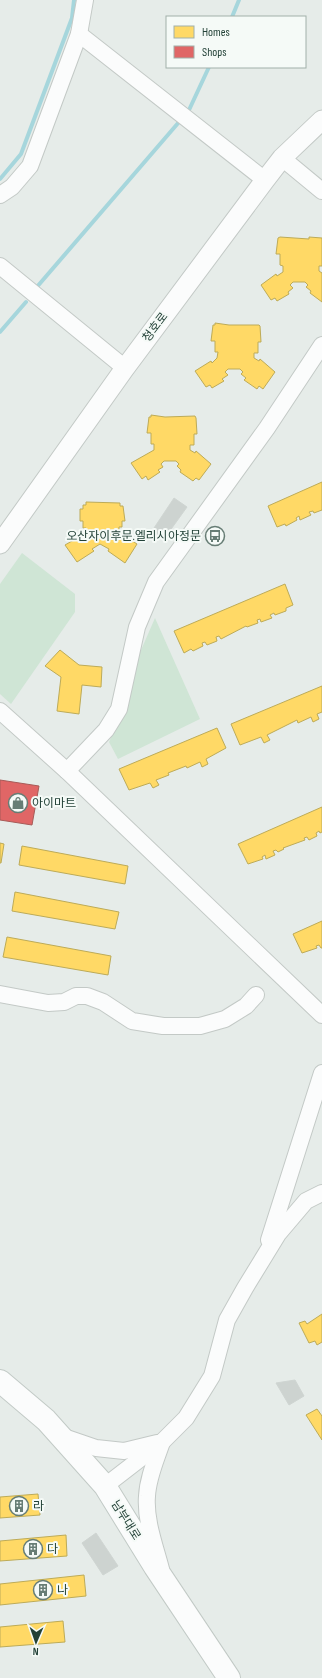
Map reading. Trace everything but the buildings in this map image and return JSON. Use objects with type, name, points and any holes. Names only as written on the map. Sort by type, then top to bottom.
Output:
[{"type":"main road","name":"남부대로","points":[[0,1380],[46,1420],[105,1486],[163,1579],[228,1675]]},
{"type":"street","points":[[0,195],[12,187],[30,166],[79,34],[85,0]]},
{"type":"street","points":[[79,34],[265,180]]},
{"type":"street","name":"청호로","points":[[0,544],[125,368],[265,180],[282,158],[322,120]]},
{"type":"street","points":[[282,158],[322,191]]},
{"type":"street","points":[[0,266],[125,368]]},
{"type":"street","points":[[67,771],[106,730],[119,709],[137,627],[156,582],[268,428],[322,345]]},
{"type":"street","points":[[0,710],[67,771],[322,1015]]},
{"type":"street","points":[[0,994],[48,1003],[64,1002],[76,996],[87,996],[103,1002],[132,1021],[163,1026],[200,1026],[225,1019],[246,1006],[256,995]]},
{"type":"street","points":[[263,1259],[322,1073]]},
{"type":"street","points":[[285,1190],[306,1201]]},
{"type":"street","points":[[105,1486],[162,1442],[186,1418],[212,1376],[228,1320],[278,1234],[306,1201],[322,1193]]},
{"type":"street","points":[[60,1436],[96,1448],[124,1451],[162,1442]]},
{"type":"street","points":[[162,1442],[151,1473],[147,1496],[148,1517],[163,1579]]},
{"type":"green space","points":[[22,553],[75,594],[75,612],[11,704],[0,694],[0,584]]},
{"type":"green space","points":[[155,618],[200,719],[118,759],[109,742],[128,702],[138,657]]},
{"type":"waterway","points":[[0,179],[21,154],[72,18],[74,0]]},
{"type":"waterway","points":[[232,16],[239,0]]},
{"type":"waterway","points":[[189,110],[209,68]]},
{"type":"waterway","points":[[36,288],[179,122]]},
{"type":"waterway","points":[[0,332],[26,302]]},
{"type":"place","name":"오산자이후문.엘리시아정문","points":[[215,536]]},
{"type":"place","name":"아이마트","points":[[18,803]]},
{"type":"place","name":"라","points":[[19,1506]]},
{"type":"place","name":"다","points":[[33,1549]]},
{"type":"place","name":"나","points":[[43,1590]]}]
